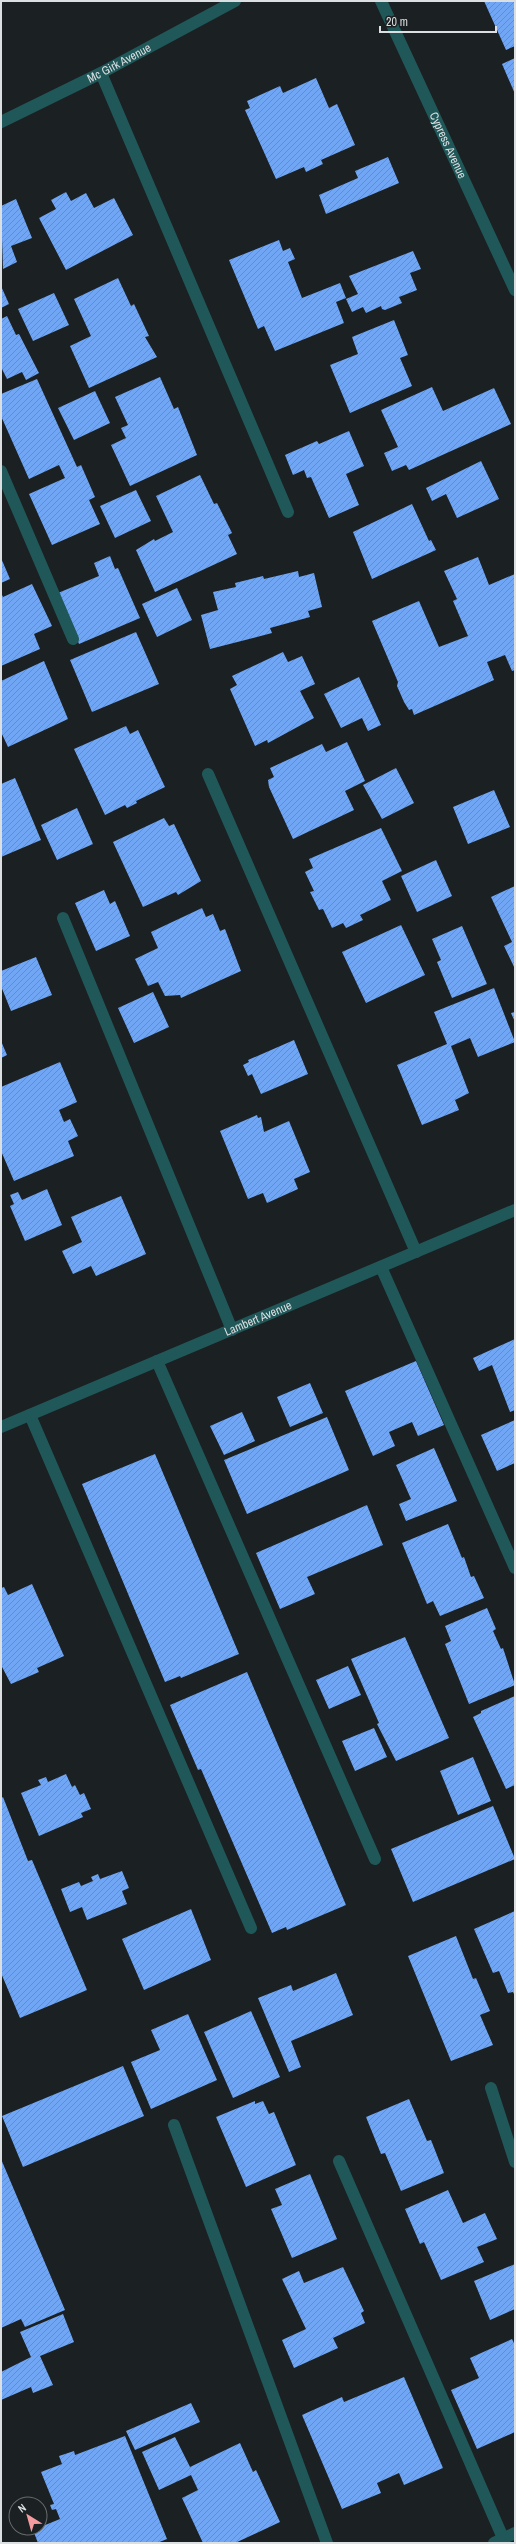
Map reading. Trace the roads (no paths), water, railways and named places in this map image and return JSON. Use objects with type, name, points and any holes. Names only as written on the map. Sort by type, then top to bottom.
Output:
[{"type":"street","name":"Mc Girk Avenue","points":[[1,122],[100,73],[235,1]]},
{"type":"street","name":"Cypress Avenue","points":[[381,1],[515,290]]},
{"type":"street","points":[[100,73],[288,512]]},
{"type":"street","points":[[1,471],[73,639]]},
{"type":"street","points":[[208,774],[416,1252]]},
{"type":"street","points":[[63,918],[232,1330]]},
{"type":"street","name":"Lambert Avenue","points":[[1,1427],[515,1210]]},
{"type":"street","points":[[381,1267],[515,1568]]},
{"type":"street","points":[[157,1361],[375,1859]]},
{"type":"street","points":[[30,1415],[251,1928]]},
{"type":"street","points":[[491,2088],[515,2162]]},
{"type":"street","points":[[174,2125],[327,2543]]},
{"type":"street","points":[[339,2160],[498,2541],[515,2533]]}]
